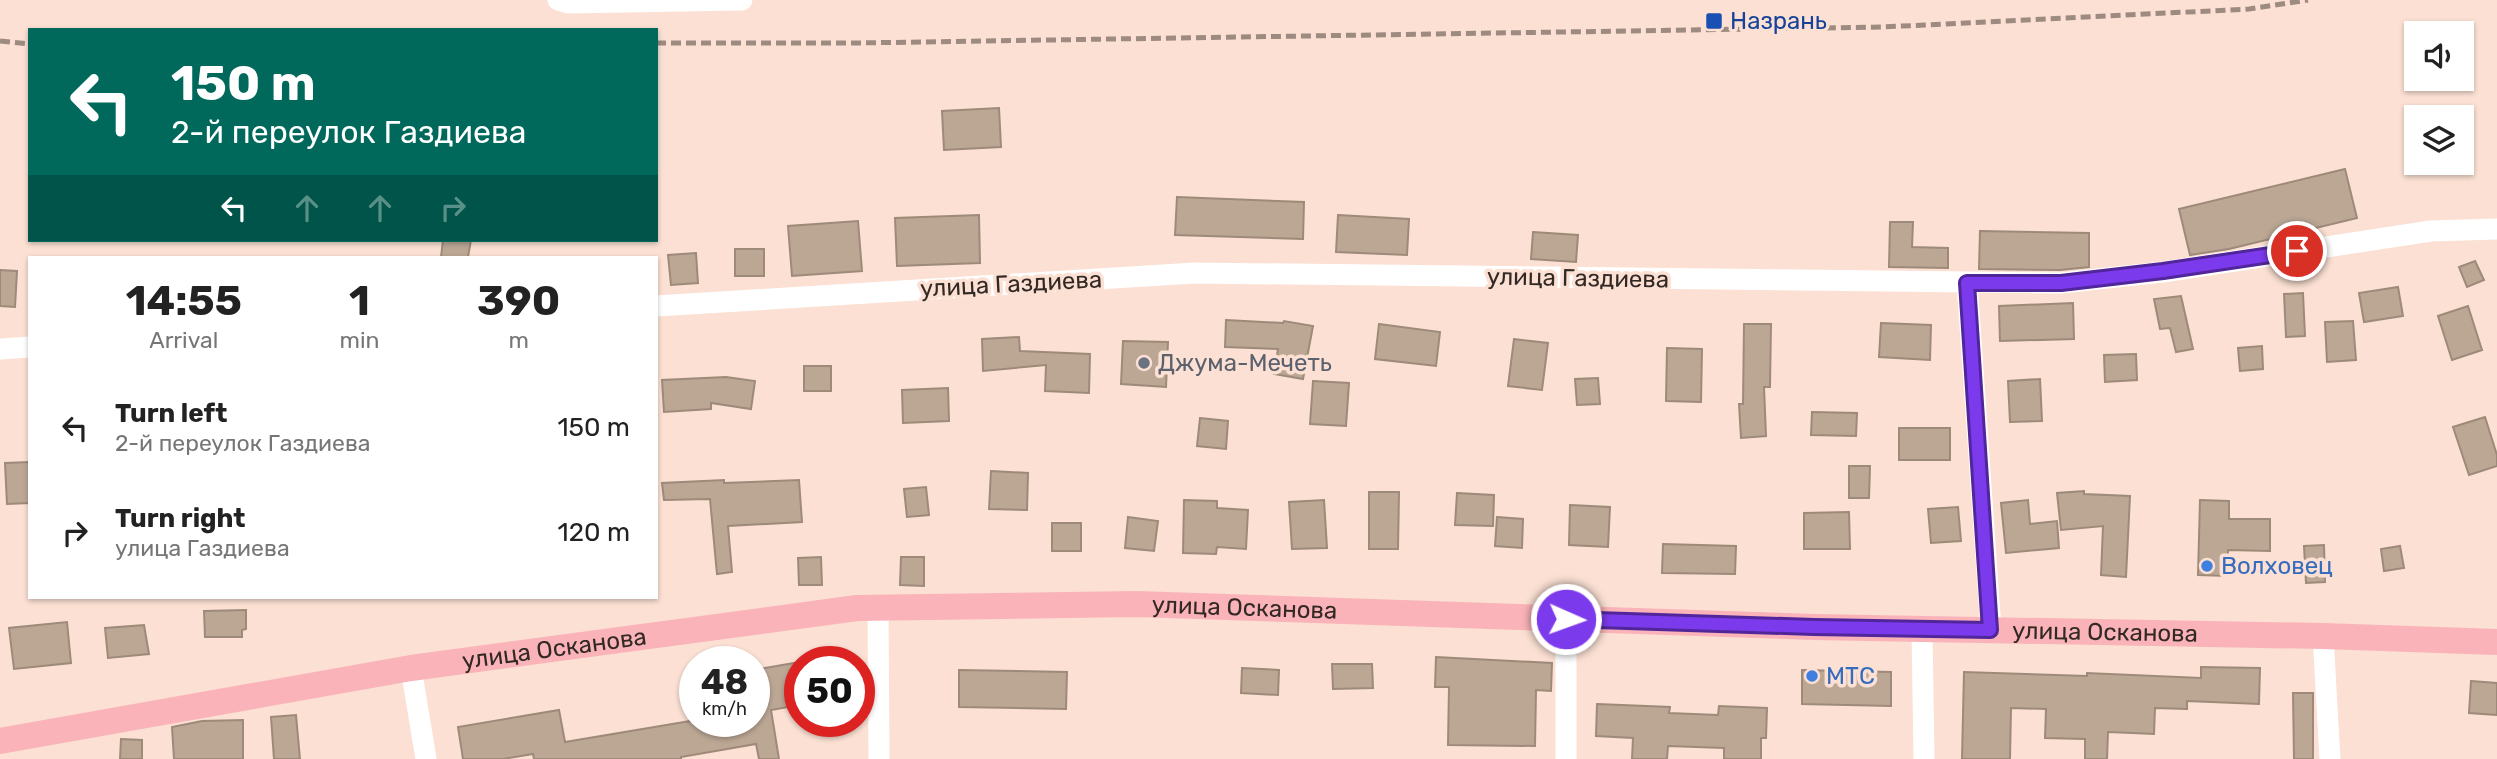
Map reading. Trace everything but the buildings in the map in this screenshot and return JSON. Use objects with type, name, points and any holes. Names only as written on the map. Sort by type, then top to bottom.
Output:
[{"type":"main road","name":"улица Осканова","points":[[0,741],[411,668],[878,607],[1137,604],[1922,629],[2497,642]]},
{"type":"street","points":[[558,0],[568,3],[742,0]]},
{"type":"street","name":"улица Газдиева","points":[[658,306],[1195,273],[2061,283],[2163,271],[2431,231],[2497,229]]},
{"type":"street","points":[[1967,283],[1990,630]]},
{"type":"street","points":[[0,349],[28,347]]},
{"type":"street","points":[[878,607],[879,759]]},
{"type":"street","points":[[1566,619],[1566,759]]},
{"type":"street","points":[[1922,629],[1924,759]]},
{"type":"street","points":[[2323,636],[2330,759]]},
{"type":"street","points":[[411,668],[426,759]]},
{"type":"railway","points":[[658,43],[856,43],[1883,27],[2249,9],[2308,0]]},
{"type":"railway","points":[[0,41],[28,44]]},
{"type":"place","name":"Назрань","points":[[1714,21]]},
{"type":"place","name":"Джума-Мечеть","points":[[1144,363]]},
{"type":"place","name":"Волховец","points":[[2207,566]]},
{"type":"place","name":"МТС","points":[[1812,676]]},
{"type":"route","points":[[1566,619],[1990,630],[1967,283],[2061,283],[2297,251]]}]
